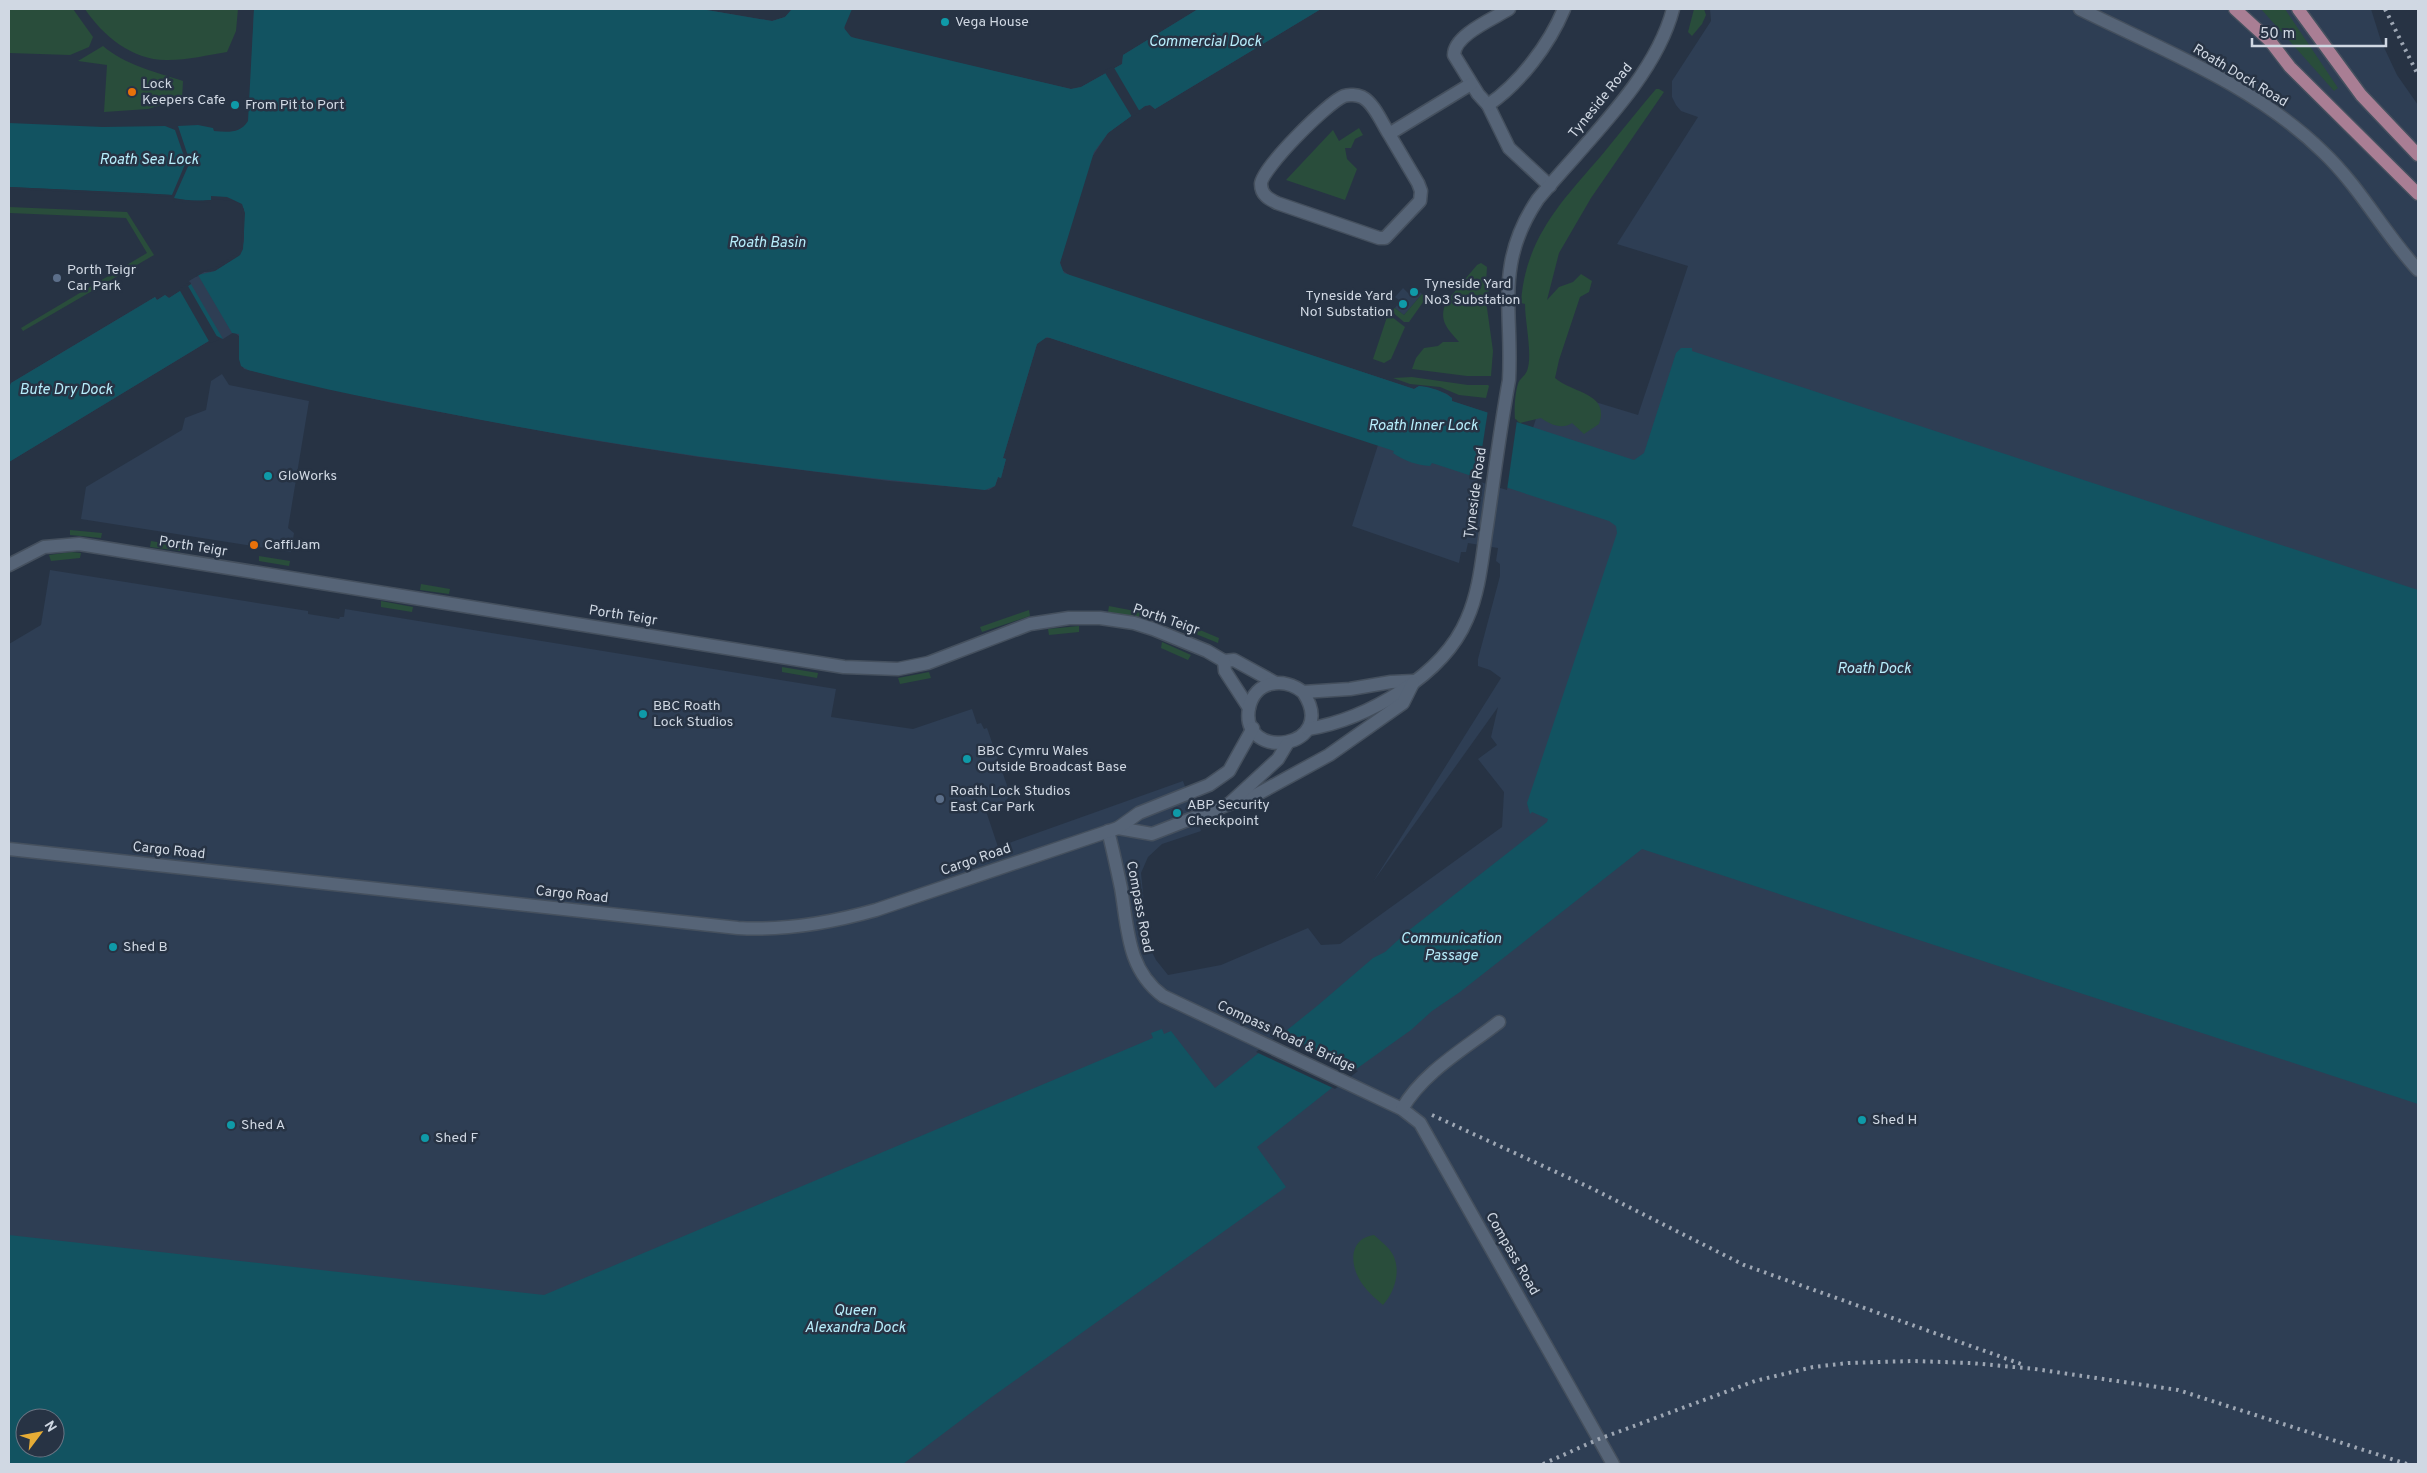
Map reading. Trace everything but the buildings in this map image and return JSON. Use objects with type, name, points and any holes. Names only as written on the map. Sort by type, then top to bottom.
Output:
[{"type":"main road","points":[[2234,9],[2270,41],[2302,80],[2418,194]]},
{"type":"main road","points":[[2298,9],[2361,95],[2418,155]]},
{"type":"main road","points":[[2304,9],[2309,24]]},
{"type":"street","points":[[1509,9],[1462,38],[1454,48],[1454,55],[1471,84],[1488,105],[1510,148],[1550,186]]},
{"type":"street","points":[[1488,105],[1504,93],[1520,75],[1548,38],[1564,9]]},
{"type":"street","name":"Tyneside Road","points":[[1414,681],[1443,654],[1462,629],[1475,592],[1484,546],[1510,355],[1506,303],[1510,264],[1525,221],[1550,186],[1641,78],[1659,46],[1673,9]]},
{"type":"street","name":"Roath Dock Road","points":[[2080,9],[2212,74],[2252,97],[2290,123],[2323,152],[2344,174],[2418,270]]},
{"type":"street","points":[[1389,134],[1471,84]]},
{"type":"street","points":[[1344,96],[1361,96],[1368,102],[1389,134],[1418,183],[1420,201],[1385,238],[1379,238],[1277,203],[1267,198],[1262,192],[1262,178],[1271,165],[1324,109],[1344,96]]},
{"type":"street","name":"Porth Teigr","points":[[9,565],[44,547],[79,544],[871,670],[898,669],[928,664],[1030,624],[1085,617],[1118,620],[1147,627],[1224,661],[1234,660],[1274,682]]},
{"type":"street","points":[[1224,661],[1225,671],[1249,708],[1253,728],[1267,742],[1287,744]]},
{"type":"street","points":[[1303,692],[1350,689],[1391,682],[1414,681]]},
{"type":"street","points":[[1308,729],[1362,713],[1414,681]]},
{"type":"street","points":[[1113,830],[1152,834],[1254,796],[1329,755],[1373,726],[1403,703],[1414,681]]},
{"type":"street","points":[[1229,804],[1278,759],[1287,744],[1302,736],[1308,729],[1311,720],[1311,710],[1303,692],[1295,686],[1284,682],[1274,682],[1267,685],[1255,694],[1249,708]]},
{"type":"street","points":[[1113,830],[1139,813],[1209,785],[1229,771],[1253,728]]},
{"type":"street","name":"Cargo Road","points":[[9,849],[489,902],[763,929],[818,924],[876,910],[1113,830]]},
{"type":"street","name":"Compass Road","points":[[1113,830],[1130,949],[1135,961],[1154,988],[1163,996],[1202,1014]]},
{"type":"street","name":"Compass Road & Bridge","points":[[1202,1014],[1356,1088]]},
{"type":"street","points":[[1402,1109],[1412,1092],[1424,1080],[1499,1022]]},
{"type":"street","name":"Compass Road","points":[[1356,1088],[1402,1109],[1420,1123],[1613,1464]]},
{"type":"shaded area","points":[[254,9],[701,9],[772,21],[785,17],[792,9],[847,17],[844,23],[845,31],[856,39],[1071,89],[1081,87],[1122,64],[1123,55],[1198,9],[1321,9],[1155,109],[1150,105],[1145,106],[1108,133],[1090,160],[1060,262],[1062,270],[1072,277],[1414,389],[1419,386],[1437,390],[1447,394],[1452,398],[1452,401],[1533,428],[1546,387],[1638,415],[1688,266],[1617,244],[1698,117],[1681,111],[1676,105],[1672,97],[1672,81],[1711,21],[1710,9],[2371,9],[2381,41],[2397,75],[2418,105],[2418,1464],[9,1464],[9,644],[41,625],[50,570],[308,611],[308,614],[339,619],[344,617],[345,609],[836,689],[831,717],[913,729],[972,709],[977,724],[981,723],[984,729],[987,728],[1010,794],[1005,803],[986,811],[998,847],[1183,781],[1201,831],[1162,844],[1148,857],[1141,873],[1148,944],[1156,960],[1168,975],[1221,965],[1308,928],[1321,945],[1340,944],[1502,827],[1504,792],[1478,759],[1497,745],[1491,737],[1498,707],[1373,882],[1501,678],[1490,670],[1478,666],[1478,659],[1500,576],[1500,564],[1496,561],[1498,548],[1468,543],[1466,552],[1461,552],[1459,563],[1352,526],[1378,445],[1050,338],[1043,338],[1037,344],[1003,458],[1006,459],[1001,478],[998,477],[995,486],[989,490],[889,481],[699,457],[585,439],[392,403],[244,369],[239,359],[240,337],[234,332],[223,339],[217,336],[9,462],[9,388],[11,383],[155,297],[157,300],[165,295],[169,298],[191,284],[189,281],[204,272],[215,271],[238,257],[243,249]]},
{"type":"shaded area","points":[[1414,287],[1422,294],[1404,315],[1395,308],[1400,301],[1395,297],[1403,288],[1408,293]]},
{"type":"shaded area","points":[[222,374],[229,385],[309,401],[288,528],[294,533],[291,552],[81,519],[86,487],[182,430],[185,418],[206,410],[211,381]]},
{"type":"green space","points":[[9,9],[73,9],[93,37],[89,47],[70,55],[9,53]]},
{"type":"green space","points":[[85,9],[238,9],[236,31],[227,52],[168,60],[143,56],[120,45],[92,19]]},
{"type":"green space","points":[[1694,9],[1704,9],[1706,15],[1702,24],[1692,36],[1688,32]]},
{"type":"green space","points":[[2261,9],[2285,9],[2338,88],[2334,91]]},
{"type":"green space","points":[[103,46],[131,63],[183,81],[182,99],[148,109],[104,112],[107,65],[78,61]]},
{"type":"green space","points":[[1656,89],[1664,92],[1591,198],[1559,253],[1547,300],[1559,287],[1573,282],[1581,274],[1592,281],[1589,292],[1580,297],[1555,378],[1595,400],[1601,414],[1599,424],[1584,434],[1572,423],[1560,426],[1541,418],[1520,423],[1515,419],[1516,392],[1529,364],[1525,304],[1521,303],[1524,280],[1538,240],[1572,189]]},
{"type":"green space","points":[[1359,128],[1363,135],[1355,139],[1351,148],[1345,148],[1347,159],[1357,169],[1345,200],[1286,180],[1333,130],[1339,141]]},
{"type":"green space","points":[[9,207],[127,212],[154,255],[23,331],[21,328],[147,253],[126,218],[10,213]]},
{"type":"green space","points":[[1481,263],[1487,267],[1486,282],[1489,289],[1486,301],[1493,351],[1491,376],[1467,376],[1412,369],[1416,358],[1424,348],[1438,346],[1443,342],[1459,342],[1445,324],[1444,309],[1446,302],[1477,265]]},
{"type":"green space","points":[[1422,294],[1426,298],[1409,322],[1404,322],[1391,311],[1395,308],[1404,315]]},
{"type":"green space","points":[[1388,314],[1405,327],[1391,359],[1384,363],[1373,359]]},
{"type":"green space","points":[[1412,377],[1489,386],[1486,398],[1459,395],[1440,387],[1410,384],[1393,378]]},
{"type":"green space","points":[[70,530],[102,533],[101,538],[70,535]]},
{"type":"green space","points":[[151,541],[180,546],[180,551],[150,547]]},
{"type":"green space","points":[[71,552],[81,553],[80,558],[51,561],[49,555]]},
{"type":"green space","points":[[259,556],[290,561],[289,566],[259,561]]},
{"type":"green space","points":[[421,584],[450,589],[449,594],[420,590]]},
{"type":"green space","points":[[381,601],[413,607],[412,612],[381,607]]},
{"type":"green space","points":[[1109,606],[1140,612],[1139,617],[1108,612]]},
{"type":"green space","points":[[1029,610],[1030,616],[982,632],[980,627]]},
{"type":"green space","points":[[1188,625],[1219,638],[1218,643],[1186,630]]},
{"type":"green space","points":[[1079,626],[1079,632],[1049,635],[1048,629]]},
{"type":"green space","points":[[1162,642],[1191,655],[1188,660],[1161,648]]},
{"type":"green space","points":[[782,667],[818,673],[817,678],[782,672]]},
{"type":"green space","points":[[929,672],[931,678],[900,684],[898,678]]},
{"type":"green space","points":[[1374,1235],[1393,1255],[1397,1270],[1391,1293],[1383,1305],[1363,1285],[1355,1271],[1355,1248],[1359,1242]]},
{"type":"water","points":[[254,9],[701,9],[772,21],[785,17],[792,9],[852,9],[844,28],[851,37],[1071,89],[1081,87],[1122,64],[1123,55],[1198,9],[1321,9],[1155,109],[1150,105],[1145,106],[1108,133],[1094,152],[1060,263],[1064,273],[1414,389],[1419,386],[1428,387],[1445,393],[1452,398],[1452,401],[1634,460],[1644,453],[1676,353],[1681,348],[1692,348],[1692,351],[2418,590],[2418,1104],[1642,849],[1460,992],[1432,1011],[1411,1030],[1352,1072],[1257,1147],[1286,1187],[989,1399],[903,1464],[9,1464],[9,1235],[544,1295],[1153,1038],[1151,1033],[1162,1029],[1164,1034],[1171,1031],[1215,1088],[1373,958],[1385,952],[1408,931],[1547,822],[1548,819],[1532,812],[1530,814],[1527,803],[1617,533],[1616,526],[1609,521],[1432,463],[1430,466],[1420,465],[1397,456],[1393,453],[1394,451],[1047,337],[1037,344],[1003,458],[1006,459],[1001,478],[998,477],[995,486],[985,490],[784,468],[651,449],[517,427],[298,383],[248,370],[241,366],[239,359],[239,334],[232,333],[198,275],[215,271],[240,255],[244,241],[244,209],[237,202],[225,198],[211,197],[211,200],[191,201],[174,198],[190,162],[178,126],[198,125],[213,128],[214,131],[228,132],[237,130],[248,121]]},
{"type":"water","name":"Roath Sea Lock","points":[[9,123],[103,127],[165,126],[175,130],[186,162],[172,195],[9,187]]},
{"type":"water","name":"Bute Dry Dock","points":[[191,284],[223,339],[217,336],[9,462],[9,388],[11,383],[155,297],[157,300],[165,295],[169,298]]},
{"type":"pier","points":[[1113,66],[1140,112],[1132,117],[1104,71]]},
{"type":"pier","points":[[9,187],[172,195],[171,197],[9,189]]},
{"type":"pier","points":[[211,196],[227,197],[242,204],[245,213],[243,249],[240,255],[214,271],[204,272],[196,277],[197,273],[214,268],[236,254],[241,248],[243,218],[240,206],[234,201],[213,199],[211,202],[191,203],[174,201],[172,199],[203,201],[211,200]]},
{"type":"pier","points":[[190,282],[191,284],[188,286],[219,340],[210,343],[179,289]]},
{"type":"pier","points":[[1488,410],[1517,420],[1507,490],[1477,481]]},
{"type":"pier","points":[[1279,1034],[1358,1071],[1335,1089],[1256,1052]]},
{"type":"railway","points":[[2385,9],[2418,75]]},
{"type":"railway","points":[[1432,1115],[1591,1188],[1744,1265],[2024,1365]]},
{"type":"railway","points":[[1543,1464],[1599,1439],[1755,1381],[1813,1367],[1848,1363],[1913,1361],[1971,1363],[2035,1369],[2178,1390],[2407,1464]]},
{"type":"place","name":"Vega House","points":[[945,22]]},
{"type":"place","name":"Lock Keepers Cafe","points":[[132,92]]},
{"type":"place","name":"From Pit to Port","points":[[235,105]]},
{"type":"place","name":"Porth Teigr Car Park","points":[[57,278]]},
{"type":"place","name":"Tyneside Yard No3 Substation","points":[[1414,292]]},
{"type":"place","name":"Tyneside Yard No1 Substation","points":[[1403,304]]},
{"type":"place","name":"GloWorks","points":[[268,476]]},
{"type":"place","name":"CaffiJam","points":[[254,545]]},
{"type":"place","name":"BBC Roath Lock Studios","points":[[643,714]]},
{"type":"place","name":"BBC Cymru Wales Outside Broadcast Base","points":[[967,759]]},
{"type":"place","name":"Roath Lock Studios East Car Park","points":[[940,799]]},
{"type":"place","name":"ABP Security Checkpoint","points":[[1177,813]]},
{"type":"place","name":"Shed B","points":[[113,947]]},
{"type":"place","name":"Shed H","points":[[1862,1120]]},
{"type":"place","name":"Shed A","points":[[231,1125]]},
{"type":"place","name":"Shed F","points":[[425,1138]]},
{"type":"water label","name":"Commercial Dock","points":[[1205,42]]},
{"type":"water label","name":"Roath Basin","points":[[767,243]]},
{"type":"water label","name":"Roath Inner Lock","points":[[1423,426]]},
{"type":"water label","name":"Roath Dock","points":[[1874,669]]},
{"type":"water label","name":"Communication Passage","points":[[1451,948]]},
{"type":"water label","name":"Queen Alexandra Dock","points":[[855,1320]]}]
